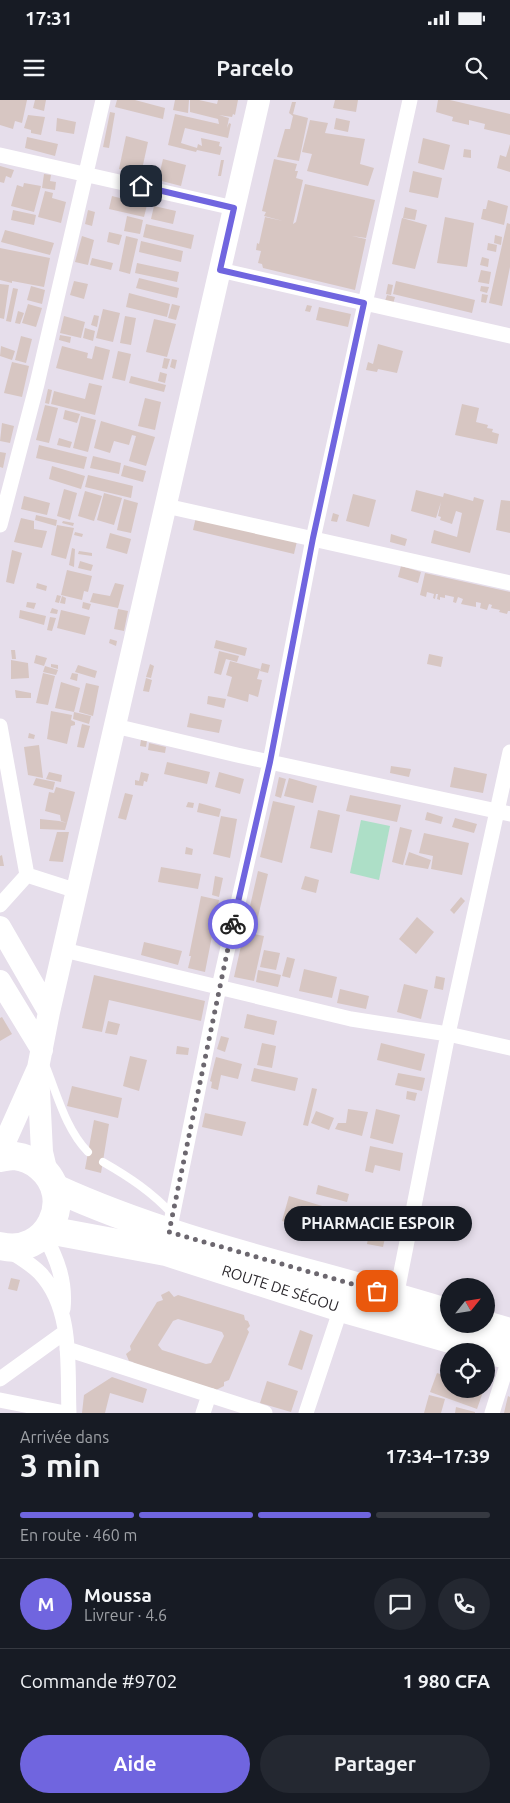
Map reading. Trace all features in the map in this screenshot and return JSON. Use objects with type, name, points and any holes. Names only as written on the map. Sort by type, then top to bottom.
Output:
[{"type":"highway","name":"ROUTE DE SÉGOU","points":[[0,1158],[16,1156],[34,1162],[51,1180],[86,1202],[171,1223],[440,1310]]},
{"type":"highway","points":[[1,1246],[17,1247],[32,1243],[46,1232],[55,1217],[57,1202],[51,1180]]},
{"type":"highway","name":"ROUTE DE SÉGOU","points":[[46,1232],[166,1252],[341,1308],[510,1356]]},
{"type":"highway","points":[[495,1328],[510,1332]]},
{"type":"main road","points":[[0,1153],[40,1057],[259,100]]},
{"type":"main road","points":[[0,927],[50,1012]]},
{"type":"main road","points":[[0,981],[40,1057],[42,1152],[51,1180]]},
{"type":"street","points":[[0,525],[37,384],[103,100]]},
{"type":"street","points":[[171,1223],[219,987],[270,762],[313,538],[410,100]]},
{"type":"street","points":[[0,155],[234,208]]},
{"type":"street","points":[[220,270],[510,336]]},
{"type":"street","points":[[166,506],[510,583]]},
{"type":"street","points":[[0,726],[27,874]]},
{"type":"street","points":[[116,726],[504,813]]},
{"type":"street","points":[[396,1296],[448,1034],[504,813],[510,752]]},
{"type":"street","points":[[27,874],[77,891]]},
{"type":"street","points":[[0,905],[27,874]]},
{"type":"street","points":[[64,950],[351,1019],[448,1034],[510,1048]]},
{"type":"street","points":[[46,1232],[60,1267],[63,1285],[69,1413]]},
{"type":"street","points":[[1,1246],[28,1262],[40,1273],[51,1287],[63,1316]]},
{"type":"street","points":[[306,1413],[341,1308]]},
{"type":"street","points":[[0,1379],[65,1332]]},
{"type":"street","points":[[67,1349],[265,1413]]},
{"type":"street","points":[[492,1413],[510,1356]]},
{"type":"street","points":[[203,1413],[209,1395]]},
{"type":"street","points":[[0,1400],[64,1413]]},
{"type":"lane","points":[[40,1057],[72,1130],[79,1143],[88,1152]]},
{"type":"lane","points":[[103,1162],[144,1188],[161,1202],[171,1223]]},
{"type":"green space","points":[[361,820],[390,826],[379,880],[350,873]]},
{"type":"building","points":[[0,100],[27,100],[22,123],[15,121],[13,129],[0,125]]},
{"type":"building","points":[[35,100],[46,100],[44,111],[33,108]]},
{"type":"building","points":[[117,100],[135,100],[165,108],[163,119],[115,107]]},
{"type":"building","points":[[175,100],[189,100],[188,113],[173,110]]},
{"type":"building","points":[[190,100],[217,104],[218,100],[238,100],[235,115],[233,114],[232,117],[219,115],[229,118],[227,128],[229,123],[231,124],[228,138],[185,128],[181,143],[197,148],[198,144],[202,146],[201,138],[220,142],[219,146],[222,147],[220,155],[197,150],[196,152],[168,145],[175,114],[219,124],[218,119],[190,112]]},
{"type":"building","points":[[335,100],[358,100],[356,112],[333,108]]},
{"type":"building","points":[[438,100],[450,100],[510,114],[510,135],[484,129],[485,124],[469,120],[469,125],[452,121],[453,117],[436,112]]},
{"type":"building","points":[[292,102],[296,102],[293,114],[289,113]]},
{"type":"building","points":[[110,112],[115,113],[109,148],[103,147]]},
{"type":"building","points":[[289,113],[308,118],[299,161],[277,157],[285,129],[290,129],[293,116]]},
{"type":"building","points":[[28,115],[45,117],[41,135],[31,133],[31,130],[24,128]]},
{"type":"building","points":[[57,118],[76,122],[74,134],[56,131]]},
{"type":"building","points":[[336,118],[350,121],[348,132],[334,129]]},
{"type":"building","points":[[310,120],[328,123],[325,133],[365,139],[360,164],[374,168],[368,186],[307,171],[312,154],[302,152]]},
{"type":"building","points":[[126,136],[148,142],[141,174],[119,169]]},
{"type":"building","points":[[27,137],[58,144],[55,156],[25,148]]},
{"type":"building","points":[[423,138],[450,145],[444,170],[418,163]]},
{"type":"building","points":[[510,144],[510,172],[497,168],[500,155],[506,157]]},
{"type":"building","points":[[464,149],[471,150],[471,158],[463,157]]},
{"type":"building","points":[[163,159],[186,165],[181,186],[158,180]]},
{"type":"building","points":[[274,159],[297,164],[296,178],[303,180],[293,224],[296,222],[305,184],[375,200],[366,238],[352,236],[366,239],[355,290],[263,268],[262,264],[258,263],[261,251],[256,250],[257,243],[259,244],[265,217],[283,221],[264,216],[266,212],[262,211]]},
{"type":"building","points":[[221,160],[224,160],[221,176],[218,176]]},
{"type":"building","points":[[0,166],[14,170],[11,178],[6,176],[4,183],[0,182]]},
{"type":"building","points":[[413,171],[442,178],[438,198],[409,192]]},
{"type":"building","points":[[44,174],[51,175],[50,181],[56,182],[55,190],[42,188]]},
{"type":"building","points":[[24,183],[41,186],[34,212],[11,206],[17,185],[23,187]]},
{"type":"building","points":[[45,191],[53,193],[52,198],[66,202],[61,223],[38,217]]},
{"type":"building","points":[[112,196],[147,205],[144,217],[109,209]]},
{"type":"building","points":[[488,200],[508,206],[504,225],[481,219],[483,209],[486,209]]},
{"type":"building","points":[[154,206],[176,211],[173,224],[151,219]]},
{"type":"building","points":[[405,207],[417,210],[415,220],[403,218]]},
{"type":"building","points":[[13,210],[36,215],[34,225],[11,220]]},
{"type":"building","points":[[88,210],[95,212],[92,226],[85,224]]},
{"type":"building","points":[[127,216],[143,220],[140,234],[124,231]]},
{"type":"building","points":[[445,217],[474,223],[467,267],[437,263]]},
{"type":"building","points":[[402,218],[427,225],[415,269],[392,264]]},
{"type":"building","points":[[507,223],[510,224],[510,267],[502,306],[489,303]]},
{"type":"building","points":[[146,224],[194,235],[191,249],[143,237]]},
{"type":"building","points":[[5,230],[54,243],[50,255],[1,242]]},
{"type":"building","points":[[109,232],[122,235],[119,245],[107,242]]},
{"type":"building","points":[[495,235],[502,237],[501,245],[494,243]]},
{"type":"building","points":[[82,236],[94,240],[88,265],[75,262]]},
{"type":"building","points":[[126,236],[138,239],[130,274],[119,271]]},
{"type":"building","points":[[141,241],[183,251],[181,262],[139,252]]},
{"type":"building","points":[[488,243],[497,245],[496,252],[487,250]]},
{"type":"building","points":[[0,248],[50,258],[44,287],[0,280]]},
{"type":"building","points":[[482,257],[489,259],[488,267],[480,265]]},
{"type":"building","points":[[92,258],[113,263],[111,270],[90,265]]},
{"type":"building","points":[[137,263],[179,272],[177,282],[135,273]]},
{"type":"building","points":[[481,270],[491,272],[489,284],[478,282]]},
{"type":"building","points":[[139,278],[179,288],[177,298],[136,288]]},
{"type":"building","points":[[74,281],[88,284],[84,299],[70,295]]},
{"type":"building","points":[[396,281],[475,300],[472,313],[393,294]]},
{"type":"building","points":[[0,284],[9,285],[4,319],[0,318]]},
{"type":"building","points":[[388,284],[393,285],[391,295],[386,294]]},
{"type":"building","points":[[31,286],[45,290],[42,304],[27,300]]},
{"type":"building","points":[[481,286],[489,287],[487,293],[480,291]]},
{"type":"building","points":[[13,288],[18,289],[11,322],[6,321]]},
{"type":"building","points":[[129,293],[170,304],[167,317],[126,307]]},
{"type":"building","points":[[482,294],[488,295],[486,303],[481,302]]},
{"type":"building","points":[[387,295],[395,297],[393,304],[385,301]]},
{"type":"building","points":[[28,304],[42,308],[36,327],[22,323]]},
{"type":"building","points":[[172,304],[180,306],[176,320],[168,318]]},
{"type":"building","points":[[307,305],[312,306],[310,312],[305,311]]},
{"type":"building","points":[[319,307],[351,314],[348,327],[316,320]]},
{"type":"building","points":[[103,309],[120,313],[113,342],[96,338]]},
{"type":"building","points":[[18,311],[24,313],[20,324],[15,323]]},
{"type":"building","points":[[94,315],[99,316],[97,327],[91,325]]},
{"type":"building","points":[[64,316],[85,322],[81,338],[60,333]]},
{"type":"building","points":[[125,316],[136,318],[131,345],[120,343]]},
{"type":"building","points":[[154,319],[176,324],[167,357],[146,352]]},
{"type":"building","points":[[85,328],[95,331],[93,341],[83,338]]},
{"type":"building","points":[[60,335],[71,337],[70,343],[59,340]]},
{"type":"building","points":[[21,336],[32,339],[26,363],[15,360]]},
{"type":"building","points":[[378,344],[403,351],[397,373],[378,369],[377,372],[366,370],[368,362],[373,364]]},
{"type":"building","points":[[1,346],[15,351],[12,360],[0,356]]},
{"type":"building","points":[[62,346],[88,353],[87,358],[92,359],[95,346],[110,350],[103,380],[56,368]]},
{"type":"building","points":[[118,351],[131,354],[125,381],[112,378]]},
{"type":"building","points":[[164,358],[170,359],[167,369],[162,368]]},
{"type":"building","points":[[172,359],[177,360],[175,369],[170,367]]},
{"type":"building","points":[[12,362],[29,366],[22,397],[4,393]]},
{"type":"building","points":[[160,372],[167,374],[165,383],[158,381]]},
{"type":"building","points":[[131,376],[166,385],[164,392],[129,383]]},
{"type":"building","points":[[89,383],[102,386],[95,415],[51,404],[54,391],[85,399]]},
{"type":"building","points":[[48,389],[52,390],[49,404],[45,403]]},
{"type":"building","points":[[145,398],[161,402],[155,430],[138,426]]},
{"type":"building","points":[[462,404],[479,408],[476,422],[488,425],[487,428],[493,429],[492,432],[499,434],[497,444],[455,435]]},
{"type":"building","points":[[45,405],[58,408],[49,443],[36,440]]},
{"type":"building","points":[[65,410],[80,414],[77,423],[63,419]]},
{"type":"building","points":[[81,416],[96,420],[88,452],[73,448]]},
{"type":"building","points":[[101,421],[155,437],[146,466],[129,461],[136,436],[132,435],[129,445],[114,441],[110,453],[94,448]]},
{"type":"building","points":[[2,423],[14,426],[10,443],[0,441]]},
{"type":"building","points":[[59,438],[72,442],[70,448],[57,445]]},
{"type":"building","points":[[39,445],[87,457],[84,469],[36,458]]},
{"type":"building","points":[[0,452],[6,453],[3,468],[0,467]]},
{"type":"building","points":[[93,456],[121,463],[119,474],[90,468]]},
{"type":"building","points":[[124,465],[146,471],[143,482],[121,476]]},
{"type":"building","points":[[52,466],[85,476],[81,489],[49,479]]},
{"type":"building","points":[[88,475],[133,486],[131,498],[85,487]]},
{"type":"building","points":[[64,489],[77,493],[70,520],[57,516]]},
{"type":"building","points":[[416,490],[443,497],[444,493],[473,501],[474,497],[484,500],[470,553],[431,543],[434,530],[457,537],[462,513],[456,511],[452,524],[440,520],[441,517],[438,516],[441,502],[436,518],[411,511]]},
{"type":"building","points":[[85,491],[102,496],[94,521],[78,516]]},
{"type":"building","points":[[104,493],[122,498],[114,525],[97,520]]},
{"type":"building","points":[[353,494],[376,500],[369,527],[346,521]]},
{"type":"building","points":[[24,496],[50,503],[47,515],[21,509]]},
{"type":"building","points":[[124,499],[138,503],[131,533],[117,530]]},
{"type":"building","points":[[501,500],[510,501],[510,533],[496,530]]},
{"type":"building","points":[[333,513],[339,515],[337,522],[331,521]]},
{"type":"building","points":[[36,515],[57,520],[56,526],[35,520]]},
{"type":"building","points":[[196,517],[297,541],[294,554],[193,530]]},
{"type":"building","points":[[21,518],[34,521],[34,529],[47,531],[42,548],[14,542]]},
{"type":"building","points":[[63,521],[74,523],[73,526],[62,523]]},
{"type":"building","points":[[57,525],[74,528],[66,559],[51,555]]},
{"type":"building","points":[[75,532],[83,534],[82,537],[74,535]]},
{"type":"building","points":[[110,533],[131,539],[127,554],[106,548]]},
{"type":"building","points":[[391,534],[407,539],[405,546],[390,542]]},
{"type":"building","points":[[72,548],[75,549],[74,567],[69,565]]},
{"type":"building","points":[[12,550],[22,553],[14,584],[6,582]]},
{"type":"building","points":[[79,551],[92,553],[92,556],[78,554]]},
{"type":"building","points":[[80,561],[93,565],[91,571],[78,568]]},
{"type":"building","points":[[401,566],[421,572],[418,583],[398,577]]},
{"type":"building","points":[[67,570],[92,576],[88,592],[84,591],[82,600],[61,595]]},
{"type":"building","points":[[425,573],[510,592],[510,611],[507,614],[499,612],[500,610],[491,608],[492,605],[489,604],[487,610],[480,608],[481,603],[476,602],[476,607],[461,604],[463,599],[458,597],[456,603],[453,602],[454,597],[445,595],[445,598],[440,597],[440,600],[437,599],[438,594],[436,594],[435,599],[433,598],[434,594],[427,592],[426,597],[420,595]]},
{"type":"building","points":[[37,583],[47,586],[46,591],[36,588]]},
{"type":"building","points":[[115,583],[124,585],[118,608],[90,602],[93,593],[110,596]]},
{"type":"building","points":[[57,595],[61,596],[59,603],[55,602]]},
{"type":"building","points":[[62,596],[66,598],[65,604],[60,603]]},
{"type":"building","points":[[27,602],[36,603],[34,609],[26,607]]},
{"type":"building","points":[[83,602],[91,604],[89,610],[82,608]]},
{"type":"building","points":[[52,608],[58,610],[57,614],[50,613]]},
{"type":"building","points":[[118,609],[128,611],[124,631],[114,629]]},
{"type":"building","points":[[20,610],[46,616],[44,625],[19,618]]},
{"type":"building","points":[[61,610],[90,617],[85,635],[57,628]]},
{"type":"building","points":[[50,617],[56,618],[52,631],[47,630]]},
{"type":"building","points":[[110,639],[117,641],[116,646],[109,643]]},
{"type":"building","points":[[216,640],[247,648],[245,656],[214,648]]},
{"type":"building","points":[[11,650],[15,650],[16,659],[12,659]]},
{"type":"building","points":[[219,651],[239,656],[237,662],[226,659],[221,675],[214,673]]},
{"type":"building","points":[[429,654],[443,657],[441,667],[427,664]]},
{"type":"building","points":[[36,655],[47,658],[44,666],[34,663]]},
{"type":"building","points":[[11,660],[28,663],[29,678],[11,679]]},
{"type":"building","points":[[230,661],[260,669],[257,679],[262,680],[258,697],[249,694],[248,702],[227,696],[232,677],[226,675]]},
{"type":"building","points":[[262,663],[270,665],[268,673],[260,671]]},
{"type":"building","points":[[51,664],[58,665],[58,669],[51,667]]},
{"type":"building","points":[[150,664],[154,666],[151,678],[146,677]]},
{"type":"building","points":[[78,665],[97,671],[95,678],[75,672]]},
{"type":"building","points":[[45,666],[58,670],[56,675],[43,672]]},
{"type":"building","points":[[43,673],[55,676],[48,705],[36,703]]},
{"type":"building","points":[[72,673],[78,674],[77,681],[70,679]]},
{"type":"building","points":[[146,678],[152,680],[149,692],[143,691]]},
{"type":"building","points":[[61,682],[80,688],[74,712],[55,708]]},
{"type":"building","points":[[86,683],[99,686],[93,716],[79,712]]},
{"type":"building","points":[[15,690],[31,693],[31,698],[16,698]]},
{"type":"building","points":[[208,696],[226,699],[224,708],[207,704]]},
{"type":"building","points":[[51,711],[72,715],[71,720],[75,722],[75,725],[71,726],[67,744],[47,739]]},
{"type":"building","points":[[74,712],[91,716],[89,724],[73,719]]},
{"type":"building","points":[[190,713],[222,720],[219,733],[187,727]]},
{"type":"building","points":[[82,724],[90,726],[84,748],[77,747]]},
{"type":"building","points":[[29,733],[35,735],[34,739],[28,738]]},
{"type":"building","points":[[141,740],[147,741],[146,747],[140,746]]},
{"type":"building","points":[[149,743],[166,747],[165,753],[148,750]]},
{"type":"building","points":[[39,745],[43,778],[28,775],[24,747]]},
{"type":"building","points":[[167,762],[210,772],[207,784],[164,774]]},
{"type":"building","points":[[391,766],[411,769],[409,777],[390,773]]},
{"type":"building","points":[[454,767],[487,774],[483,793],[450,787]]},
{"type":"building","points":[[49,772],[62,775],[61,782],[46,779]]},
{"type":"building","points":[[141,772],[149,774],[147,782],[144,781],[143,786],[135,785],[135,780],[139,781]]},
{"type":"building","points":[[219,772],[244,779],[240,794],[215,787]]},
{"type":"building","points":[[279,777],[286,779],[281,798],[275,796]]},
{"type":"building","points":[[36,778],[55,782],[53,790],[33,785]]},
{"type":"building","points":[[289,778],[317,786],[313,803],[284,796]]},
{"type":"building","points":[[56,787],[75,792],[67,823],[61,821],[60,815],[45,811],[49,792],[54,793]]},
{"type":"building","points":[[125,793],[133,795],[126,820],[118,818]]},
{"type":"building","points":[[350,795],[401,805],[397,822],[346,811]]},
{"type":"building","points":[[273,801],[295,806],[282,863],[260,857]]},
{"type":"building","points":[[188,802],[194,803],[193,808],[186,807]]},
{"type":"building","points":[[199,803],[221,809],[219,817],[197,812]]},
{"type":"building","points":[[318,810],[340,815],[332,853],[310,848]]},
{"type":"building","points":[[427,812],[443,817],[441,824],[425,820]]},
{"type":"building","points":[[221,816],[237,819],[230,858],[213,854]]},
{"type":"building","points":[[455,818],[477,824],[474,833],[452,827]]},
{"type":"building","points":[[40,819],[67,823],[65,830],[40,829]]},
{"type":"building","points":[[400,827],[412,830],[403,865],[392,862]]},
{"type":"building","points":[[57,832],[69,832],[63,862],[49,861]]},
{"type":"building","points":[[424,833],[469,843],[462,875],[431,869],[433,856],[419,853]]},
{"type":"building","points":[[186,847],[193,849],[192,855],[185,854]]},
{"type":"building","points":[[409,852],[431,860],[428,869],[405,865]]},
{"type":"building","points":[[2,855],[4,866],[0,866],[0,856]]},
{"type":"building","points":[[161,867],[201,874],[198,889],[158,882]]},
{"type":"building","points":[[258,871],[268,874],[254,934],[264,936],[254,981],[234,977]]},
{"type":"building","points":[[215,876],[223,878],[219,897],[212,895]]},
{"type":"building","points":[[305,876],[319,880],[316,893],[301,889]]},
{"type":"building","points":[[201,896],[219,900],[205,972],[188,968]]},
{"type":"building","points":[[461,897],[465,901],[454,914],[450,910]]},
{"type":"building","points":[[417,917],[434,932],[416,954],[399,939]]},
{"type":"building","points":[[144,942],[182,951],[178,965],[141,955]]},
{"type":"building","points":[[264,950],[280,953],[276,970],[260,967]]},
{"type":"building","points":[[287,957],[295,959],[290,978],[282,976]]},
{"type":"building","points":[[304,969],[337,977],[332,998],[299,991]]},
{"type":"building","points":[[258,970],[281,975],[278,987],[256,982]]},
{"type":"building","points":[[94,975],[205,1001],[201,1021],[109,1000],[102,1032],[82,1028]]},
{"type":"building","points":[[436,976],[445,978],[443,990],[434,988]]},
{"type":"building","points":[[404,984],[428,990],[421,1019],[397,1012]]},
{"type":"building","points":[[340,989],[369,996],[366,1009],[337,1003]]},
{"type":"building","points":[[247,1014],[277,1021],[274,1035],[244,1028]]},
{"type":"building","points":[[2,1017],[12,1034],[0,1041],[0,1018]]},
{"type":"building","points":[[108,1021],[120,1024],[117,1035],[105,1033]]},
{"type":"building","points":[[221,1036],[229,1038],[225,1052],[217,1049]]},
{"type":"building","points":[[262,1043],[276,1046],[272,1068],[257,1065]]},
{"type":"building","points":[[381,1043],[425,1054],[421,1071],[377,1060]]},
{"type":"building","points":[[177,1046],[189,1048],[188,1055],[176,1054]]},
{"type":"building","points":[[130,1056],[147,1060],[139,1091],[123,1086]]},
{"type":"building","points":[[216,1057],[242,1064],[238,1079],[221,1075],[218,1090],[211,1088],[212,1082],[210,1081]]},
{"type":"building","points":[[254,1068],[298,1078],[295,1091],[251,1081]]},
{"type":"building","points":[[398,1073],[425,1078],[422,1091],[395,1085]]},
{"type":"building","points":[[72,1086],[122,1098],[118,1118],[67,1106]]},
{"type":"building","points":[[312,1088],[317,1089],[308,1126],[303,1125]]},
{"type":"building","points":[[407,1091],[417,1093],[415,1101],[406,1099]]},
{"type":"building","points":[[348,1109],[368,1112],[362,1136],[335,1129],[338,1123],[346,1123]]},
{"type":"building","points":[[376,1109],[400,1115],[393,1144],[370,1138]]},
{"type":"building","points":[[316,1111],[334,1118],[329,1130],[311,1123]]},
{"type":"building","points":[[205,1113],[246,1122],[242,1136],[202,1127]]},
{"type":"building","points":[[94,1120],[109,1124],[101,1173],[85,1169]]},
{"type":"building","points":[[370,1146],[403,1153],[400,1171],[375,1165],[373,1173],[365,1171]]},
{"type":"building","points":[[318,1185],[349,1194],[347,1202],[316,1194]]},
{"type":"building","points":[[289,1196],[339,1211],[332,1236],[282,1221]]},
{"type":"building","points":[[374,1206],[391,1210],[383,1247],[367,1244]]},
{"type":"building","points":[[11,1278],[20,1280],[17,1291],[8,1289]]},
{"type":"building","points":[[169,1291],[174,1297],[178,1295],[244,1315],[245,1320],[248,1321],[250,1326],[247,1329],[249,1332],[229,1380],[224,1382],[224,1386],[216,1390],[213,1388],[207,1390],[135,1366],[133,1362],[129,1361],[126,1354],[131,1350],[130,1346],[157,1302],[163,1300],[161,1295]],"holes":[[[178,1319],[222,1332],[224,1336],[211,1363],[206,1364],[162,1350],[158,1345],[173,1321]]]},
{"type":"building","points":[[300,1330],[313,1335],[302,1370],[288,1365]]},
{"type":"building","points":[[437,1373],[440,1374],[440,1396],[430,1392]]},
{"type":"building","points":[[112,1377],[147,1389],[143,1403],[110,1393],[105,1413],[82,1413],[84,1395]]},
{"type":"building","points":[[267,1381],[298,1391],[291,1412],[260,1403]]},
{"type":"building","points":[[429,1395],[445,1399],[441,1413],[424,1413]]},
{"type":"building","points":[[508,1396],[510,1397],[510,1413],[504,1413]]},
{"type":"building","points":[[447,1398],[481,1398],[477,1409]]},
{"type":"building","points":[[456,1407],[475,1412],[475,1413],[455,1413]]},
{"type":"way so far","points":[[233,924],[169,1232],[377,1291]]},
{"type":"place","name":"PHARMACIE ESPOIR","points":[[377,1291]]},
{"type":"route","points":[[141,186],[234,208],[220,270],[364,303],[313,538],[270,762],[233,924]]}]
